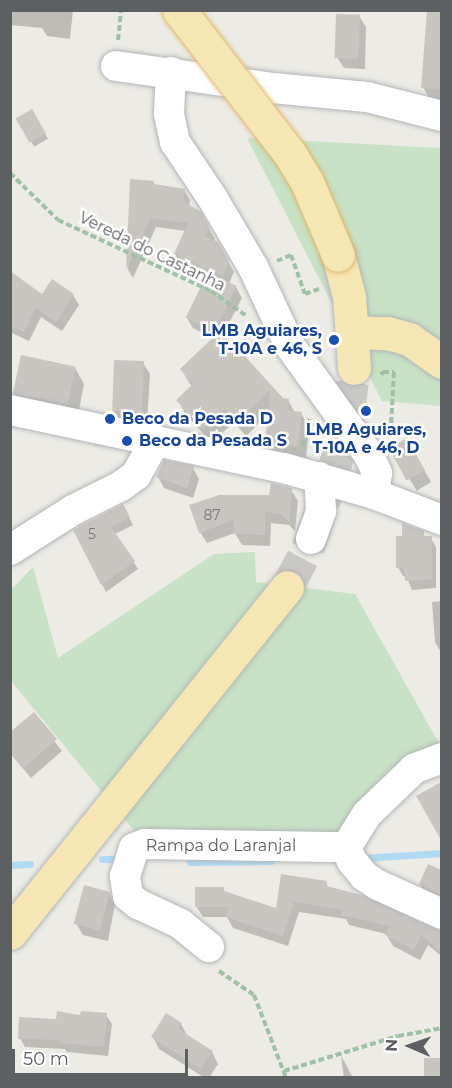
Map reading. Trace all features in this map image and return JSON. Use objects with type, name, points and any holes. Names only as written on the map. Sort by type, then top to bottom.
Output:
[{"type":"main road","points":[[179,10],[290,154],[307,182],[338,255],[349,296],[353,332],[368,376]]},
{"type":"main road","points":[[353,332],[409,339],[441,363]]},
{"type":"main road","points":[[10,933],[287,587]]},
{"type":"street","points":[[116,58],[171,72],[273,88],[367,97],[441,116]]},
{"type":"street","points":[[171,72],[169,114],[175,142],[213,199],[253,267],[291,346],[369,455],[377,473],[374,494]]},
{"type":"street","points":[[10,410],[319,477],[374,494],[441,520]]},
{"type":"street","points":[[10,549],[73,510],[121,486],[136,475],[156,440]]},
{"type":"street","points":[[311,539],[321,511],[319,477]]},
{"type":"street","points":[[441,758],[414,769],[367,814],[346,847],[351,861],[364,876],[378,885],[441,914]]},
{"type":"street","name":"Rampa do Laranjal","points":[[209,948],[181,924],[138,904],[128,896],[125,876],[134,848],[145,844],[346,847]]},
{"type":"path","points":[[116,58],[121,10]]},
{"type":"path","name":"Vereda do Castanha","points":[[10,173],[58,220],[211,291],[255,321]]},
{"type":"path","points":[[293,259],[305,294],[325,287]]},
{"type":"path","points":[[368,376],[394,372],[391,426],[386,443]]},
{"type":"path","points":[[301,452],[309,419]]},
{"type":"path","points":[[209,948],[206,962],[254,995],[286,1077]]},
{"type":"path","points":[[284,1071],[398,1036],[441,1028]]},
{"type":"green space","points":[[247,138],[441,148],[441,406],[382,401]]},
{"type":"green space","points":[[255,552],[256,582],[355,594],[441,747],[349,838],[145,844],[11,681],[10,591],[33,567],[58,658],[214,554]]},
{"type":"building","points":[[427,10],[441,10],[441,89],[421,88]]},
{"type":"building","points":[[336,14],[360,15],[358,59],[334,58]]},
{"type":"building","points":[[32,109],[46,133],[30,143],[16,119]]},
{"type":"building","points":[[130,179],[154,181],[154,184],[185,189],[183,201],[201,212],[210,228],[205,236],[218,242],[229,261],[223,276],[174,254],[188,223],[151,218],[126,270]]},
{"type":"building","points":[[10,271],[42,294],[52,279],[74,294],[56,322],[36,308],[24,332],[10,326]]},
{"type":"building","points":[[208,272],[237,286],[214,332],[186,318]]},
{"type":"building","points":[[221,330],[283,398],[289,399],[288,410],[302,412],[298,446],[265,443],[270,390],[237,422],[224,409],[203,429],[176,400],[193,384],[180,369]]},
{"type":"building","points":[[21,355],[76,367],[68,405],[13,393]]},
{"type":"building","points":[[114,360],[144,361],[142,412],[112,411]]},
{"type":"building","points":[[407,438],[425,470],[407,481],[389,448]]},
{"type":"building","points":[[164,460],[194,466],[187,488],[156,477]]},
{"type":"building","points":[[271,483],[292,488],[289,522],[281,514],[265,512],[265,535],[234,534],[234,520],[199,533],[189,505],[219,495],[269,495]]},
{"type":"building","points":[[123,504],[130,517],[111,527],[135,561],[101,585],[73,530]]},
{"type":"building","points":[[402,523],[424,531],[424,536],[432,536],[432,579],[405,581],[404,568],[396,568],[396,536],[402,536]]},
{"type":"building","points":[[34,712],[57,739],[24,768],[10,752],[10,732]]},
{"type":"building","points":[[441,782],[441,840],[416,796]]},
{"type":"building","points":[[428,864],[441,870],[441,895],[419,884]]},
{"type":"building","points":[[281,874],[327,881],[326,886],[362,895],[441,931],[441,952],[421,935],[414,950],[385,935],[389,926],[341,915],[342,910],[294,902],[283,936],[225,917],[229,907],[195,907],[195,887],[224,887],[224,891],[276,908]]},
{"type":"building","points":[[84,885],[110,892],[100,931],[74,924]]},
{"type":"building","points":[[57,1011],[80,1015],[81,1011],[107,1013],[104,1047],[60,1043],[60,1040],[18,1039],[19,1017],[56,1019]]},
{"type":"building","points":[[166,1013],[182,1023],[178,1029],[213,1051],[201,1069],[151,1037]]},
{"type":"building","points":[[424,1058],[441,1058],[441,1077],[424,1077]]},
{"type":"waterway","points":[[362,858],[442,853]]},
{"type":"waterway","points":[[102,859],[115,859]]},
{"type":"waterway","points":[[190,862],[271,861]]},
{"type":"waterway","points":[[10,865],[30,864]]},
{"type":"tunnel","points":[[287,587],[308,548],[332,477],[348,415],[354,368]]},
{"type":"place","name":"LMB Aguiares, T-10A e 46, S","points":[[334,340]]},
{"type":"place","name":"LMB Aguiares, T-10A e 46, D","points":[[366,411]]},
{"type":"place","name":"Beco da Pesada D","points":[[110,419]]},
{"type":"place","name":"Beco da Pesada S","points":[[127,441]]}]
